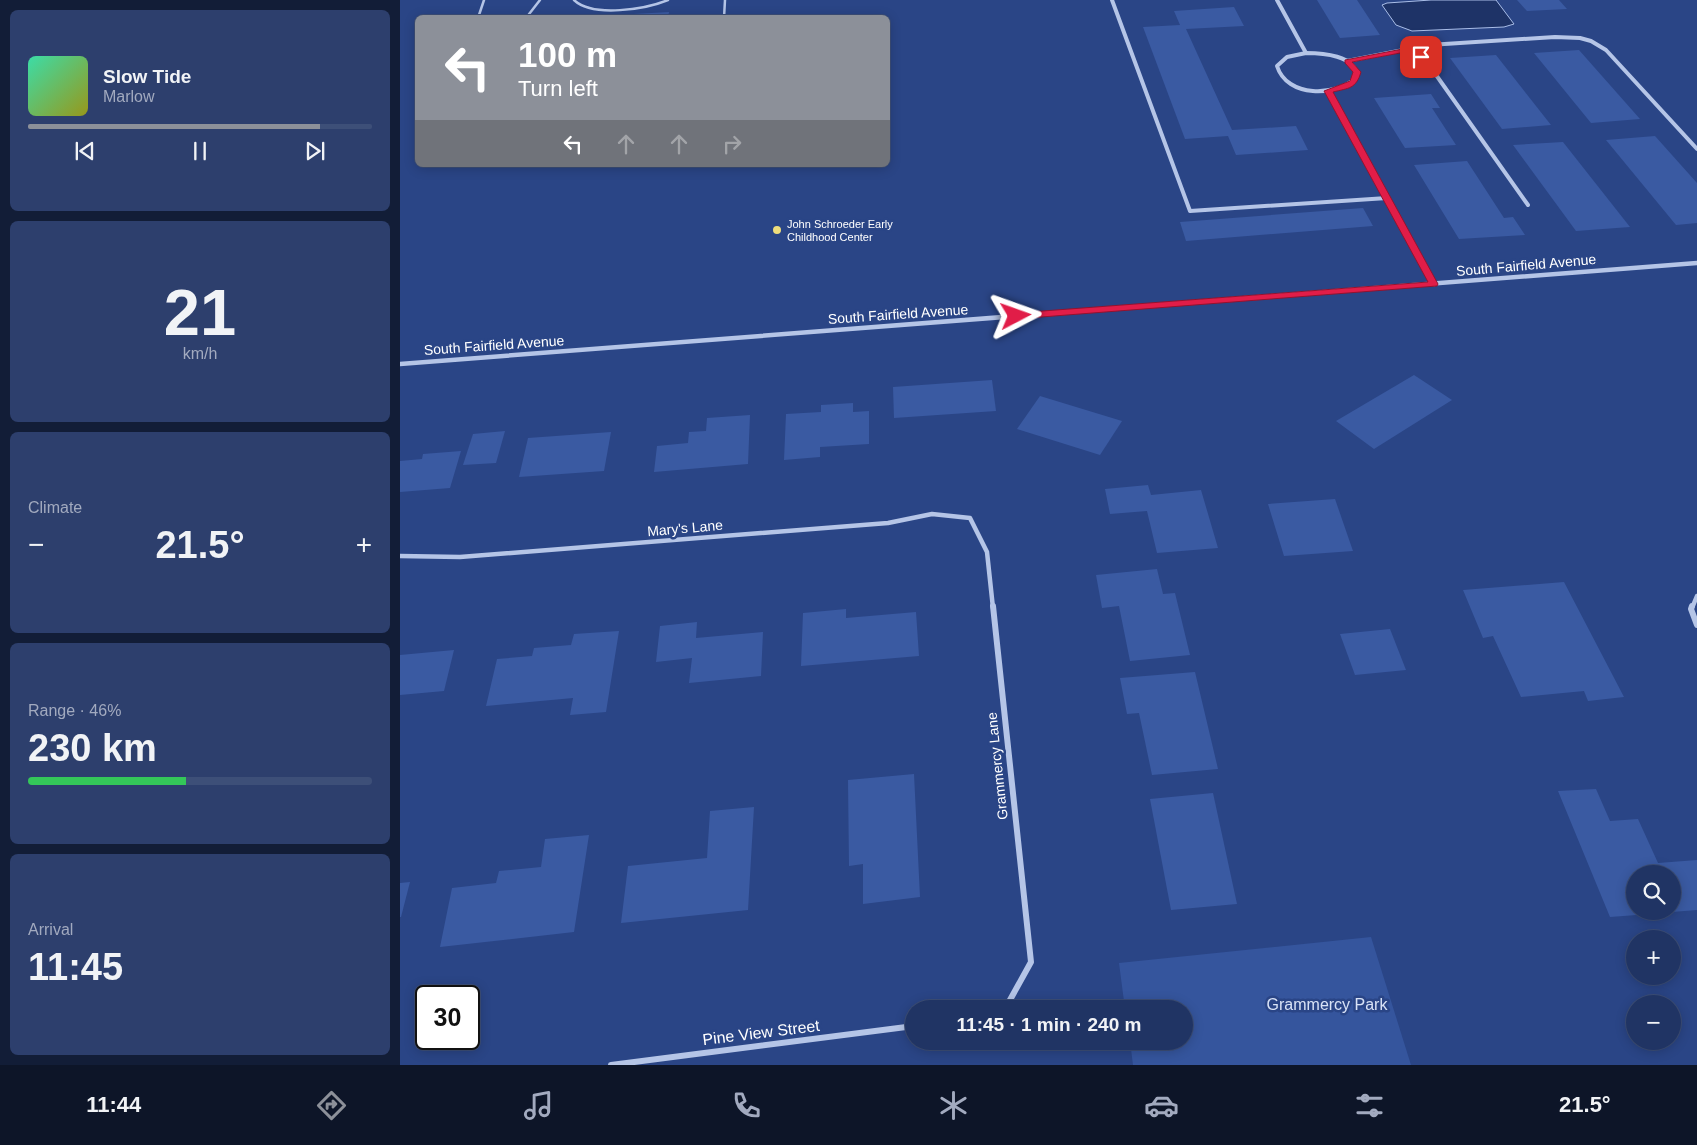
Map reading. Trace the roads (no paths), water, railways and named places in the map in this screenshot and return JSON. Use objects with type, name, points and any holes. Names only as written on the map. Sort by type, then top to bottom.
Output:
[{"type":"street","points":[[1112,0],[1190,211],[1387,198]]},
{"type":"street","points":[[1277,0],[1306,53]]},
{"type":"street","points":[[1347,61],[1444,44],[1555,37],[1591,42],[1606,50],[1697,148]]},
{"type":"street","points":[[1413,49],[1429,64],[1528,205]]},
{"type":"street","points":[[1306,53],[1328,54],[1347,61],[1357,72],[1354,82],[1348,86],[1328,91],[1305,89],[1285,82],[1280,77],[1277,66],[1280,61],[1287,57],[1306,53]]},
{"type":"street","points":[[1328,91],[1434,284]]},
{"type":"street","name":"South Fairfield Avenue","points":[[400,364],[1697,263]]},
{"type":"street","name":"Mary's Lane","points":[[400,556],[470,556],[888,523],[932,514],[970,518]]},
{"type":"street","name":"Grammercy Lane","points":[[970,518],[987,552],[1031,962],[1010,1000]]},
{"type":"street","points":[[1697,596],[1691,609],[1697,625]]},
{"type":"street","name":"Pine View Street","points":[[611,1065],[905,1027]]},
{"type":"lane","points":[[479,15],[484,0]]},
{"type":"lane","points":[[528,15],[540,0]]},
{"type":"lane","points":[[574,0],[578,6],[600,10],[655,6],[668,0]]},
{"type":"lane","points":[[724,15],[725,0]]},
{"type":"place","name":"John Schroeder Early Childhood Center","points":[[777,230]]},
{"type":"park label","name":"Grammercy Park","points":[[1327,1004]]}]
